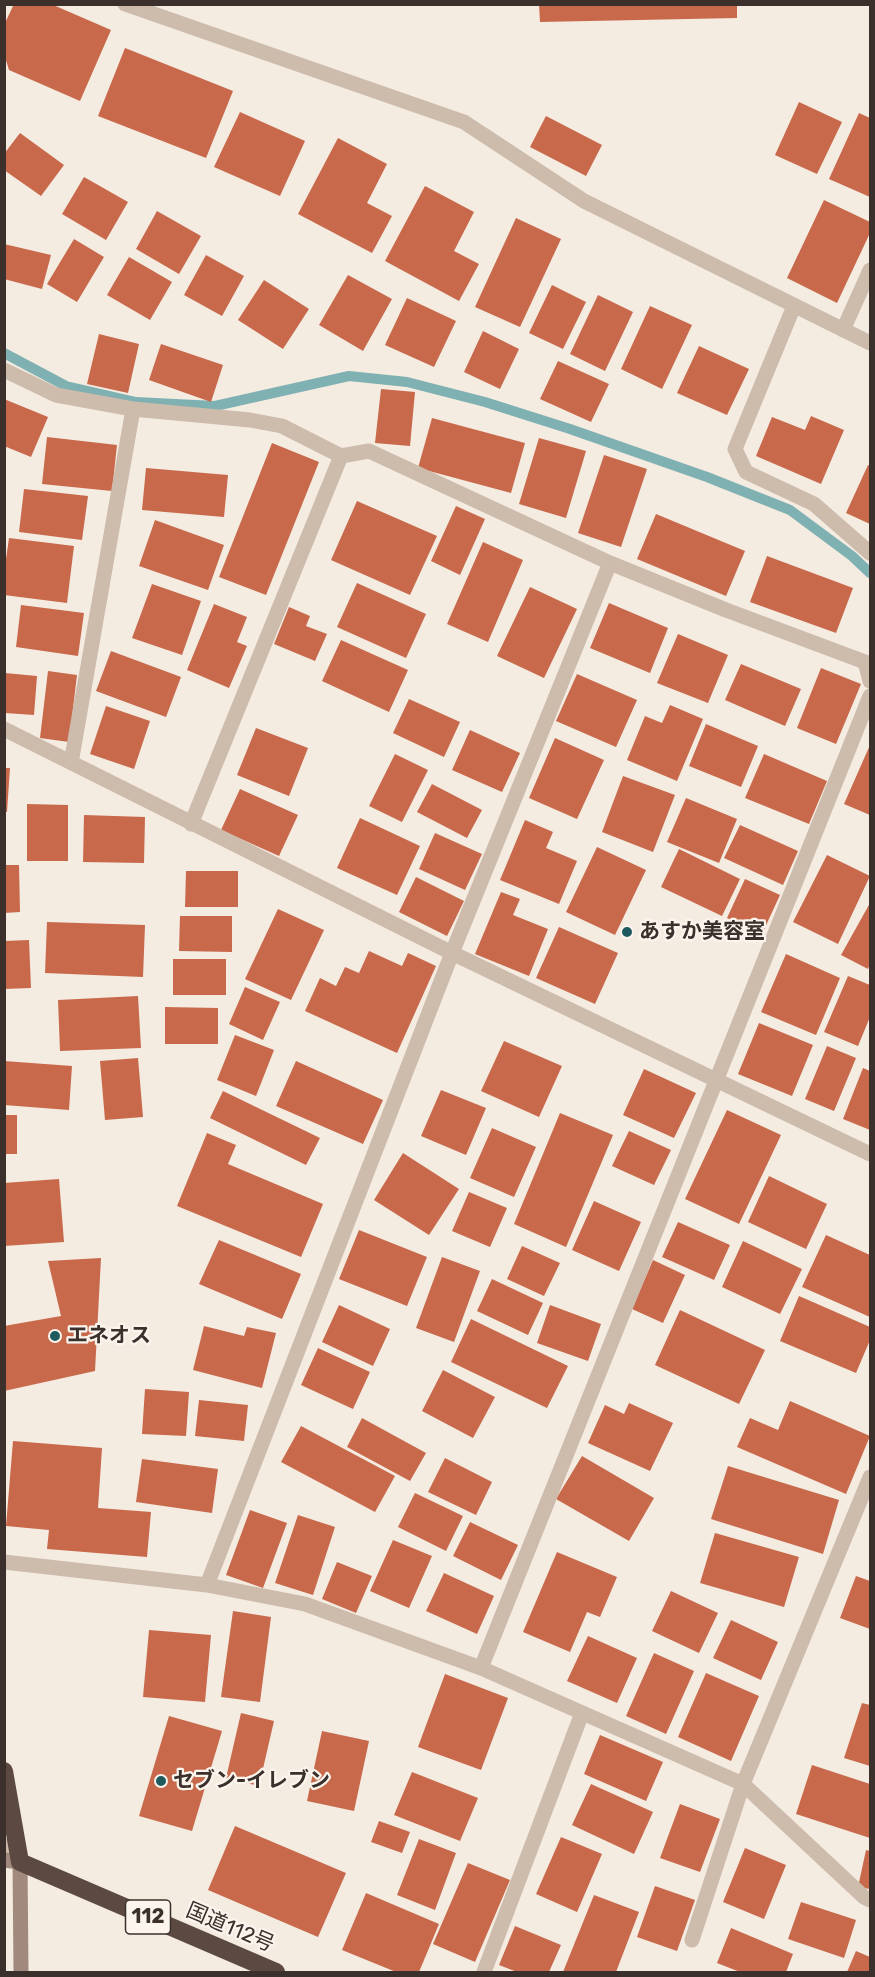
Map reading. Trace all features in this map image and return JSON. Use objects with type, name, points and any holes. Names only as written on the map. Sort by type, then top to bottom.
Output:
[{"type":"highway","points":[[4,1771],[12,1861]]},
{"type":"highway","name":"国道112号","points":[[12,1861],[276,1972]]},
{"type":"street","points":[[12,1861],[21,1972]]},
{"type":"lane","points":[[125,4],[464,122],[584,201],[870,343]]},
{"type":"lane","points":[[843,330],[870,270]]},
{"type":"lane","points":[[794,306],[735,449],[746,472],[814,504],[870,553]]},
{"type":"lane","points":[[4,370],[56,395],[133,409],[250,420],[282,426],[341,456],[369,451],[610,563],[726,610],[865,662],[870,681]]},
{"type":"lane","points":[[71,763],[133,409]]},
{"type":"lane","points":[[191,824],[341,456]]},
{"type":"lane","points":[[207,1585],[452,953],[610,563]]},
{"type":"lane","points":[[481,1668],[870,696]]},
{"type":"lane","points":[[4,729],[452,953],[870,1154]]},
{"type":"lane","points":[[692,1940],[742,1784],[870,1477]]},
{"type":"lane","points":[[4,1562],[207,1585],[306,1604],[481,1668],[742,1784],[864,1898],[870,1900]]},
{"type":"lane","points":[[484,1972],[582,1713]]},
{"type":"lane","points":[[4,1846],[12,1861]]},
{"type":"building","points":[[14,4],[51,4],[111,30],[80,101],[9,70],[4,54],[4,25]]},
{"type":"building","points":[[539,4],[737,4],[737,18],[540,22]]},
{"type":"building","points":[[125,48],[233,91],[206,158],[98,116]]},
{"type":"building","points":[[799,102],[842,122],[817,174],[775,155]]},
{"type":"building","points":[[240,112],[305,141],[280,196],[214,167]]},
{"type":"building","points":[[859,113],[870,118],[870,197],[829,179]]},
{"type":"building","points":[[546,116],[602,145],[586,176],[530,147]]},
{"type":"building","points":[[20,133],[64,165],[41,196],[4,170],[4,154]]},
{"type":"building","points":[[338,138],[387,164],[367,203],[392,216],[372,253],[298,214]]},
{"type":"building","points":[[84,177],[128,202],[106,240],[62,214]]},
{"type":"building","points":[[425,186],[474,212],[454,251],[479,264],[459,301],[385,261]]},
{"type":"building","points":[[824,200],[870,222],[870,233],[837,303],[787,278]]},
{"type":"building","points":[[157,211],[201,236],[179,274],[136,249]]},
{"type":"building","points":[[516,218],[561,239],[520,327],[475,307]]},
{"type":"building","points":[[74,239],[104,257],[77,302],[47,284]]},
{"type":"building","points":[[4,244],[51,255],[42,289],[4,279]]},
{"type":"building","points":[[206,255],[244,276],[222,316],[184,295]]},
{"type":"building","points":[[129,257],[172,282],[150,320],[107,295]]},
{"type":"building","points":[[348,275],[392,299],[363,351],[319,325]]},
{"type":"building","points":[[264,280],[309,309],[283,349],[238,320]]},
{"type":"building","points":[[552,285],[586,302],[563,349],[529,333]]},
{"type":"building","points":[[598,295],[633,312],[605,371],[570,354]]},
{"type":"building","points":[[407,298],[456,321],[434,367],[385,345]]},
{"type":"building","points":[[650,306],[692,325],[662,389],[621,369]]},
{"type":"building","points":[[483,331],[519,349],[500,389],[464,372]]},
{"type":"building","points":[[99,334],[139,344],[128,393],[87,384]]},
{"type":"building","points":[[161,344],[223,365],[211,402],[149,380]]},
{"type":"building","points":[[699,346],[749,369],[727,415],[677,393]]},
{"type":"building","points":[[558,361],[609,384],[591,422],[540,399]]},
{"type":"building","points":[[381,389],[415,392],[410,446],[375,443]]},
{"type":"building","points":[[4,399],[48,417],[31,457],[4,446]]},
{"type":"building","points":[[811,416],[844,430],[821,484],[756,456],[772,417],[805,430]]},
{"type":"building","points":[[432,418],[525,443],[511,493],[418,468]]},
{"type":"building","points":[[47,437],[117,445],[112,491],[42,484]]},
{"type":"building","points":[[539,438],[586,451],[566,518],[519,504]]},
{"type":"building","points":[[272,443],[319,462],[266,595],[219,577]]},
{"type":"building","points":[[604,455],[647,469],[621,547],[578,533]]},
{"type":"building","points":[[868,465],[870,466],[870,524],[846,513]]},
{"type":"building","points":[[146,468],[228,475],[224,517],[142,510]]},
{"type":"building","points":[[24,489],[88,496],[82,540],[19,532]]},
{"type":"building","points":[[357,501],[437,536],[410,595],[331,560]]},
{"type":"building","points":[[456,506],[485,519],[460,575],[431,561]]},
{"type":"building","points":[[656,514],[745,551],[726,596],[637,559]]},
{"type":"building","points":[[155,520],[224,545],[208,590],[139,566]]},
{"type":"building","points":[[9,538],[74,546],[67,603],[4,595],[4,573]]},
{"type":"building","points":[[483,542],[523,560],[488,642],[447,624]]},
{"type":"building","points":[[767,556],[853,588],[836,633],[750,602]]},
{"type":"building","points":[[357,583],[426,614],[406,658],[337,627]]},
{"type":"building","points":[[152,584],[201,601],[182,655],[132,638]]},
{"type":"building","points":[[530,587],[577,609],[544,678],[497,656]]},
{"type":"building","points":[[609,603],[668,628],[650,673],[590,648]]},
{"type":"building","points":[[214,604],[247,617],[237,642],[247,646],[229,688],[187,670]]},
{"type":"building","points":[[21,605],[84,613],[78,656],[16,647]]},
{"type":"building","points":[[289,607],[310,616],[306,626],[327,634],[315,661],[274,644]]},
{"type":"building","points":[[678,634],[728,655],[708,703],[657,683]]},
{"type":"building","points":[[341,640],[408,670],[389,712],[322,681]]},
{"type":"building","points":[[111,651],[181,677],[166,717],[96,691]]},
{"type":"building","points":[[741,664],[801,689],[785,726],[725,700]]},
{"type":"building","points":[[821,668],[861,684],[836,744],[797,728]]},
{"type":"building","points":[[48,671],[77,675],[69,742],[40,738]]},
{"type":"building","points":[[5,673],[37,676],[34,715],[5,713]]},
{"type":"building","points":[[577,674],[637,700],[616,747],[556,721]]},
{"type":"building","points":[[409,699],[460,722],[444,757],[393,733]]},
{"type":"building","points":[[670,705],[703,719],[677,781],[627,760],[645,716],[662,723]]},
{"type":"building","points":[[106,706],[150,721],[134,769],[90,754]]},
{"type":"building","points":[[706,724],[758,746],[741,787],[689,766]]},
{"type":"building","points":[[256,728],[308,748],[289,796],[237,775]]},
{"type":"building","points":[[470,730],[520,753],[502,792],[452,770]]},
{"type":"building","points":[[555,738],[604,760],[577,819],[529,798]]},
{"type":"building","points":[[870,745],[870,815],[844,804]]},
{"type":"building","points":[[395,754],[428,770],[402,822],[369,806]]},
{"type":"building","points":[[764,754],[827,781],[809,824],[745,798]]},
{"type":"building","points":[[5,768],[10,768],[7,812],[5,812]]},
{"type":"building","points":[[623,776],[675,795],[653,852],[602,832]]},
{"type":"building","points":[[432,784],[482,810],[467,838],[417,812]]},
{"type":"building","points":[[240,789],[298,815],[279,856],[221,830]]},
{"type":"building","points":[[686,798],[737,819],[719,863],[667,842]]},
{"type":"building","points":[[27,804],[68,805],[68,861],[27,861]]},
{"type":"building","points":[[84,815],[145,817],[144,863],[83,862]]},
{"type":"building","points":[[360,818],[420,846],[397,895],[337,868]]},
{"type":"building","points":[[525,820],[553,832],[546,848],[577,861],[559,904],[500,880]]},
{"type":"building","points":[[740,825],[798,851],[783,885],[724,858]]},
{"type":"building","points":[[435,833],[482,854],[465,890],[419,869]]},
{"type":"building","points":[[597,847],[646,870],[615,935],[566,912]]},
{"type":"building","points":[[679,849],[740,879],[722,916],[661,887]]},
{"type":"building","points":[[827,855],[870,876],[838,944],[793,922]]},
{"type":"building","points":[[4,865],[19,865],[20,912],[4,913]]},
{"type":"building","points":[[186,871],[238,871],[238,907],[185,907]]},
{"type":"building","points":[[416,877],[464,901],[447,936],[399,912]]},
{"type":"building","points":[[745,879],[780,895],[762,934],[727,918]]},
{"type":"building","points":[[501,892],[520,899],[513,915],[548,929],[529,976],[475,954]]},
{"type":"building","points":[[870,903],[870,964],[868,969],[841,955]]},
{"type":"building","points":[[278,909],[324,930],[291,1000],[245,979]]},
{"type":"building","points":[[180,916],[232,916],[232,952],[179,951]]},
{"type":"building","points":[[47,922],[145,925],[143,977],[45,973]]},
{"type":"building","points":[[559,927],[618,953],[595,1004],[536,978]]},
{"type":"building","points":[[29,940],[31,988],[4,989],[4,941]]},
{"type":"building","points":[[369,951],[402,966],[408,953],[436,966],[397,1053],[305,1011],[320,978],[336,986],[345,967],[359,973]]},
{"type":"building","points":[[786,954],[840,978],[816,1035],[761,1012]]},
{"type":"building","points":[[173,959],[226,959],[226,995],[173,995]]},
{"type":"building","points":[[848,976],[870,985],[870,1017],[858,1046],[824,1032]]},
{"type":"building","points":[[245,987],[280,1002],[263,1040],[229,1024]]},
{"type":"building","points":[[138,996],[141,1048],[60,1051],[58,1000]]},
{"type":"building","points":[[165,1007],[218,1008],[218,1044],[165,1044]]},
{"type":"building","points":[[759,1023],[813,1045],[792,1096],[738,1074]]},
{"type":"building","points":[[235,1035],[274,1050],[256,1096],[217,1080]]},
{"type":"building","points":[[504,1041],[562,1066],[539,1117],[481,1091]]},
{"type":"building","points":[[827,1046],[856,1058],[834,1111],[805,1099]]},
{"type":"building","points":[[138,1058],[143,1117],[105,1120],[100,1061]]},
{"type":"building","points":[[4,1061],[72,1066],[69,1110],[4,1105]]},
{"type":"building","points":[[296,1061],[383,1100],[363,1144],[276,1106]]},
{"type":"building","points":[[863,1068],[870,1071],[870,1130],[843,1119]]},
{"type":"building","points":[[644,1069],[696,1093],[674,1138],[623,1115]]},
{"type":"building","points":[[441,1090],[486,1108],[466,1155],[421,1136]]},
{"type":"building","points":[[223,1091],[320,1138],[306,1165],[210,1118]]},
{"type":"building","points":[[727,1110],[781,1135],[739,1224],[685,1199]]},
{"type":"building","points":[[560,1113],[613,1135],[566,1247],[514,1224]]},
{"type":"building","points":[[5,1115],[17,1115],[17,1154],[5,1154]]},
{"type":"building","points":[[492,1128],[536,1147],[514,1197],[470,1178]]},
{"type":"building","points":[[629,1131],[671,1150],[654,1185],[612,1166]]},
{"type":"building","points":[[207,1133],[236,1145],[228,1164],[323,1204],[301,1257],[177,1206]]},
{"type":"building","points":[[403,1153],[459,1189],[429,1235],[374,1200]]},
{"type":"building","points":[[769,1176],[827,1204],[806,1249],[748,1222]]},
{"type":"building","points":[[59,1179],[64,1242],[4,1246],[4,1183]]},
{"type":"building","points":[[469,1192],[507,1208],[490,1247],[452,1231]]},
{"type":"building","points":[[594,1201],[641,1222],[619,1271],[572,1250]]},
{"type":"building","points":[[678,1222],[730,1245],[714,1280],[662,1257]]},
{"type":"building","points":[[359,1230],[427,1257],[407,1306],[339,1279]]},
{"type":"building","points":[[826,1235],[870,1255],[870,1317],[802,1287]]},
{"type":"building","points":[[219,1240],[301,1274],[282,1319],[199,1284]]},
{"type":"building","points":[[743,1241],[802,1269],[780,1314],[722,1287]]},
{"type":"building","points":[[522,1246],[560,1263],[544,1296],[507,1279]]},
{"type":"building","points":[[442,1257],[480,1271],[454,1342],[416,1328]]},
{"type":"building","points":[[101,1258],[95,1371],[4,1391],[4,1326],[61,1316],[48,1261]]},
{"type":"building","points":[[653,1260],[685,1275],[663,1323],[632,1309]]},
{"type":"building","points":[[492,1279],[543,1303],[528,1335],[477,1311]]},
{"type":"building","points":[[799,1296],[870,1327],[870,1340],[856,1373],[780,1341]]},
{"type":"building","points":[[339,1305],[390,1329],[373,1366],[322,1342]]},
{"type":"building","points":[[550,1305],[601,1324],[588,1361],[537,1343]]},
{"type":"building","points":[[680,1310],[765,1350],[739,1404],[655,1365]]},
{"type":"building","points":[[471,1319],[568,1366],[547,1408],[451,1362]]},
{"type":"building","points":[[204,1326],[244,1336],[247,1327],[276,1333],[262,1388],[193,1370]]},
{"type":"building","points":[[318,1348],[370,1372],[353,1409],[301,1385]]},
{"type":"building","points":[[443,1370],[495,1397],[473,1438],[422,1411]]},
{"type":"building","points":[[145,1389],[189,1392],[186,1436],[142,1434]]},
{"type":"building","points":[[199,1400],[248,1405],[244,1441],[195,1436]]},
{"type":"building","points":[[790,1401],[870,1436],[846,1494],[737,1447],[750,1418],[778,1430]]},
{"type":"building","points":[[629,1403],[673,1423],[650,1471],[588,1443],[605,1405],[624,1414]]},
{"type":"building","points":[[362,1418],[426,1453],[410,1481],[347,1447]]},
{"type":"building","points":[[301,1426],[395,1476],[375,1512],[281,1462]]},
{"type":"building","points":[[13,1441],[102,1448],[98,1508],[151,1512],[147,1557],[47,1549],[49,1530],[6,1526]]},
{"type":"building","points":[[582,1456],[654,1498],[629,1541],[556,1499]]},
{"type":"building","points":[[445,1458],[492,1482],[476,1515],[428,1492]]},
{"type":"building","points":[[142,1459],[218,1469],[212,1513],[136,1502]]},
{"type":"building","points":[[728,1466],[839,1500],[823,1554],[711,1519]]},
{"type":"building","points":[[415,1493],[463,1516],[446,1551],[398,1527]]},
{"type":"building","points":[[250,1510],[287,1523],[263,1588],[226,1575]]},
{"type":"building","points":[[298,1515],[335,1527],[313,1595],[275,1583]]},
{"type":"building","points":[[470,1522],[518,1545],[501,1580],[453,1556]]},
{"type":"building","points":[[715,1533],[799,1557],[784,1607],[700,1583]]},
{"type":"building","points":[[393,1540],[432,1556],[409,1608],[370,1591]]},
{"type":"building","points":[[557,1552],[617,1577],[600,1617],[587,1612],[570,1652],[523,1632]]},
{"type":"building","points":[[337,1562],[372,1576],[356,1613],[322,1599]]},
{"type":"building","points":[[444,1573],[494,1596],[477,1634],[426,1611]]},
{"type":"building","points":[[856,1576],[870,1581],[870,1629],[840,1618]]},
{"type":"building","points":[[671,1591],[718,1613],[699,1653],[652,1631]]},
{"type":"building","points":[[233,1611],[271,1617],[260,1702],[221,1697]]},
{"type":"building","points":[[731,1620],[778,1642],[761,1680],[713,1658]]},
{"type":"building","points":[[149,1630],[211,1635],[205,1702],[143,1697]]},
{"type":"building","points":[[588,1636],[637,1658],[617,1703],[567,1681]]},
{"type":"building","points":[[654,1653],[694,1671],[666,1734],[626,1716]]},
{"type":"building","points":[[706,1673],[759,1696],[731,1761],[678,1737]]},
{"type":"building","points":[[445,1674],[508,1698],[481,1770],[418,1747]]},
{"type":"building","points":[[862,1703],[870,1705],[870,1766],[844,1758]]},
{"type":"building","points":[[241,1713],[274,1721],[259,1786],[226,1778]]},
{"type":"building","points":[[169,1716],[222,1731],[192,1831],[139,1816]]},
{"type":"building","points":[[322,1731],[369,1741],[354,1811],[307,1801]]},
{"type":"building","points":[[600,1735],[663,1762],[646,1801],[584,1774]]},
{"type":"building","points":[[812,1765],[870,1784],[870,1838],[796,1814]]},
{"type":"building","points":[[412,1772],[478,1798],[460,1841],[394,1815]]},
{"type":"building","points":[[591,1784],[653,1812],[634,1854],[572,1825]]},
{"type":"building","points":[[680,1804],[720,1819],[700,1872],[660,1858]]},
{"type":"building","points":[[379,1821],[410,1832],[402,1853],[371,1842]]},
{"type":"building","points":[[235,1826],[346,1873],[318,1937],[208,1890]]},
{"type":"building","points":[[561,1837],[602,1854],[577,1912],[536,1894]]},
{"type":"building","points":[[419,1839],[456,1853],[435,1910],[397,1895]]},
{"type":"building","points":[[745,1848],[786,1865],[764,1919],[723,1902]]},
{"type":"building","points":[[866,1850],[870,1851],[870,1889],[858,1887]]},
{"type":"building","points":[[468,1863],[510,1880],[475,1962],[433,1944]]},
{"type":"building","points":[[655,1886],[695,1900],[677,1951],[637,1937]]},
{"type":"building","points":[[366,1893],[439,1924],[419,1972],[396,1972],[342,1950]]},
{"type":"building","points":[[594,1895],[639,1912],[616,1972],[563,1972]]},
{"type":"building","points":[[801,1902],[856,1920],[844,1958],[788,1939]]},
{"type":"building","points":[[515,1926],[561,1945],[549,1972],[517,1972],[499,1965]]},
{"type":"building","points":[[731,1928],[793,1954],[786,1972],[740,1972],[717,1963]]},
{"type":"building","points":[[856,1951],[870,1957],[870,1972],[847,1972]]},
{"type":"waterway","points":[[4,353],[66,386],[136,402],[215,406],[349,376],[407,382],[485,402],[570,429],[707,477],[790,510],[852,556],[870,573]]},
{"type":"place","name":"あすか美容室","points":[[627,932]]},
{"type":"place","name":"エネオス","points":[[55,1336]]},
{"type":"place","name":"セブン-イレブン","points":[[161,1781]]}]
